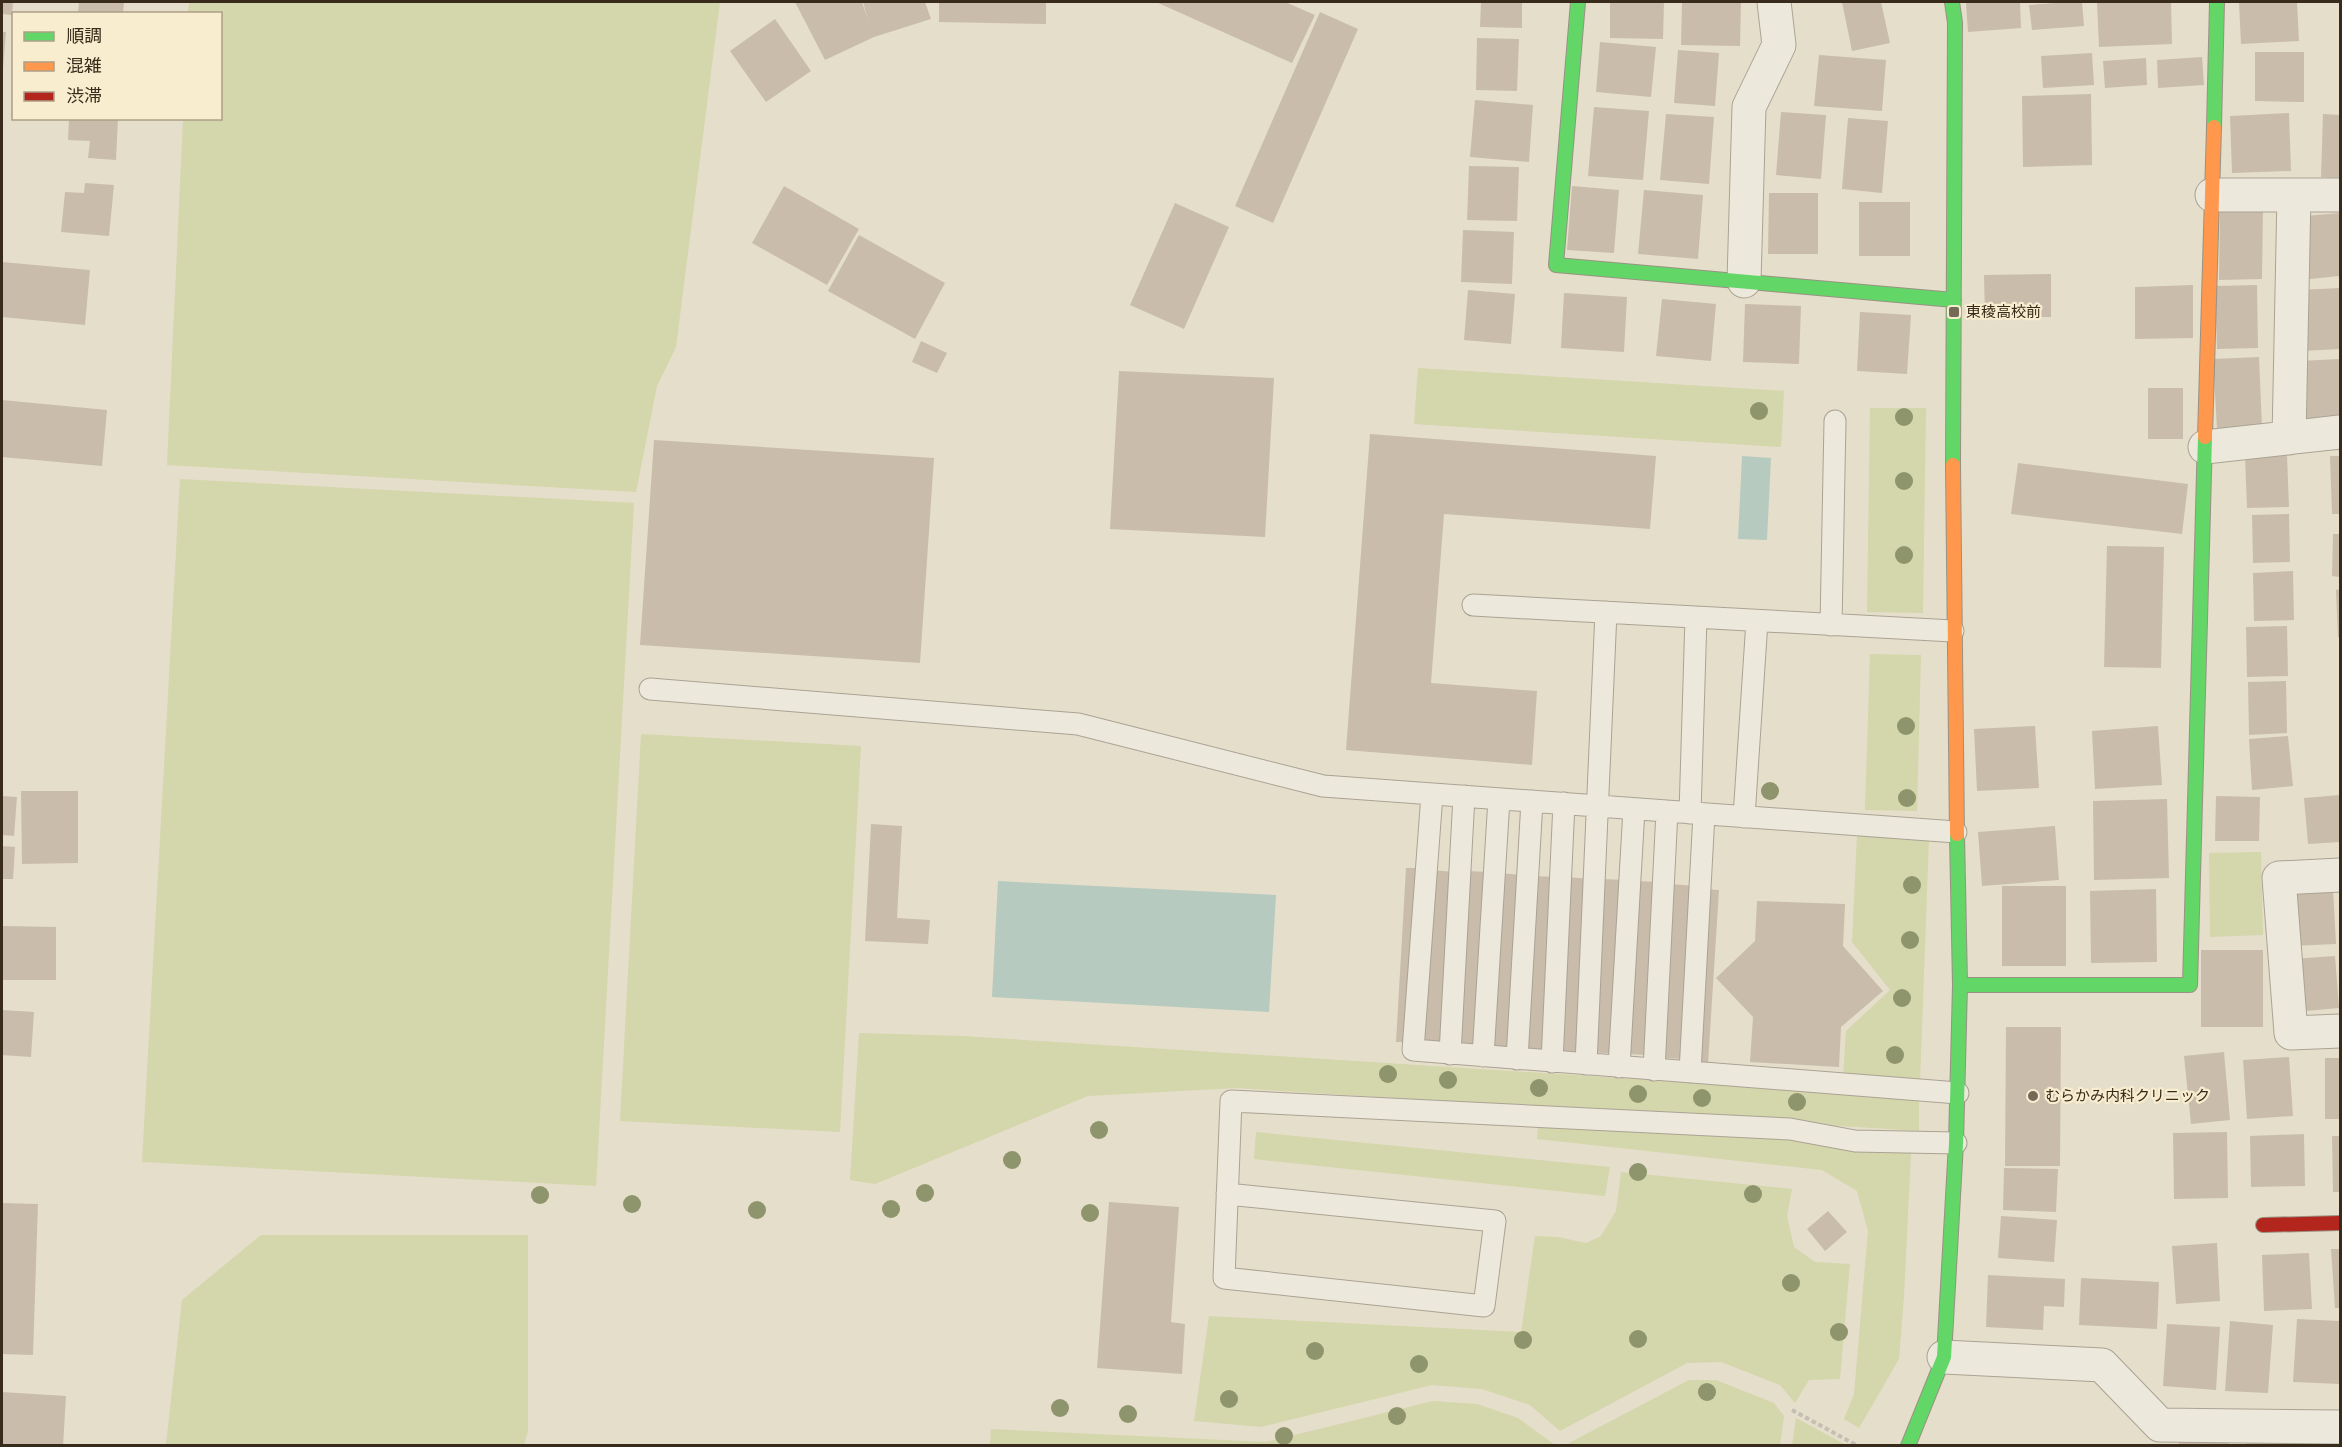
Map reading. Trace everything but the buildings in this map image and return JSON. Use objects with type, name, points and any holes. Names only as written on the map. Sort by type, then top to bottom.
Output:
[{"type":"street","points":[[1578,2],[1557,265],[1954,300]]},
{"type":"street","points":[[1744,281],[1749,107],[1779,45],[1774,2]]},
{"type":"street","points":[[1908,1446],[1944,1357],[1958,1093],[1960,985],[1953,631],[1955,23],[1952,2]]},
{"type":"street","points":[[1960,985],[2190,985],[2217,2]]},
{"type":"street","points":[[2212,195],[2340,195]]},
{"type":"street","points":[[2289,438],[2294,195]]},
{"type":"street","points":[[2205,447],[2340,432]]},
{"type":"street","points":[[2340,875],[2279,878],[2291,1033],[2340,1031]]},
{"type":"street","points":[[2263,1225],[2340,1223]]},
{"type":"street","points":[[1944,1357],[2102,1365],[2160,1435],[2340,1428]]},
{"type":"lane","points":[[1831,625],[1835,421]]},
{"type":"lane","points":[[1473,605],[1953,631]]},
{"type":"lane","points":[[1586,1064],[1606,612]]},
{"type":"lane","points":[[1690,1072],[1697,813],[1696,617]]},
{"type":"lane","points":[[1744,817],[1757,621]]},
{"type":"lane","points":[[650,689],[1078,724],[1323,786],[1956,832]]},
{"type":"lane","points":[[1432,794],[1413,1050],[1958,1093]]},
{"type":"lane","points":[[1450,1054],[1464,796]]},
{"type":"lane","points":[[1483,1056],[1499,799]]},
{"type":"lane","points":[[1517,1059],[1532,801]]},
{"type":"lane","points":[[1552,1062],[1564,803]]},
{"type":"lane","points":[[1619,1067],[1634,808]]},
{"type":"lane","points":[[1654,1070],[1667,811]]},
{"type":"lane","points":[[1227,1194],[1495,1221],[1484,1305],[1224,1278],[1227,1194],[1232,1101],[1790,1129],[1855,1141],[1956,1143]]},
{"type":"path","points":[[1792,1410],[1858,1446]]},
{"type":"green space","points":[[189,2],[720,2],[676,347],[657,386],[636,492],[167,465],[183,120],[222,120],[222,12],[188,12]]},
{"type":"green space","points":[[1418,368],[1784,391],[1781,447],[1414,424]]},
{"type":"green space","points":[[1870,408],[1926,408],[1923,613],[1867,612]]},
{"type":"green space","points":[[180,479],[634,503],[596,1186],[142,1162]]},
{"type":"green space","points":[[1870,654],[1921,655],[1917,811],[1865,810]]},
{"type":"green space","points":[[641,734],[861,746],[840,1132],[620,1121]]},
{"type":"green space","points":[[1857,835],[1929,838],[1920,1082],[1843,1078],[1846,1031],[1890,990],[1852,942]]},
{"type":"green space","points":[[2261,852],[2263,935],[2210,937],[2209,853]]},
{"type":"green space","points":[[859,1033],[963,1036],[1919,1097],[1919,1131],[1236,1088],[1088,1096],[875,1184],[850,1180]]},
{"type":"green space","points":[[1538,1124],[1790,1138],[1911,1152],[1899,1359],[1859,1428],[1844,1419],[1854,1394],[1868,1231],[1857,1191],[1822,1170],[1537,1139]]},
{"type":"green space","points":[[1256,1132],[1610,1167],[1605,1196],[1254,1159]]},
{"type":"green space","points":[[1621,1172],[1792,1189],[1787,1216],[1794,1247],[1815,1262],[1850,1264],[1840,1379],[1809,1380],[1795,1403],[1780,1385],[1721,1362],[1687,1363],[1560,1431],[1530,1405],[1482,1389],[1432,1385],[1261,1427],[1194,1421],[1209,1316],[1521,1332],[1535,1236],[1558,1237],[1586,1243],[1601,1236],[1616,1211]]},
{"type":"green space","points":[[261,1235],[528,1235],[528,1431],[524,1445],[166,1445],[182,1300]]},
{"type":"green space","points":[[1689,1380],[1716,1380],[1774,1403],[1784,1416],[1780,1445],[1572,1446],[1569,1443]]},
{"type":"green space","points":[[1433,1401],[1477,1404],[1518,1418],[1555,1445],[990,1445],[991,1429],[1266,1442]]},
{"type":"green space","points":[[1796,1418],[1846,1445],[1792,1445]]},
{"type":"shaded area","points":[[1742,456],[1771,458],[1767,540],[1738,539]]},
{"type":"shaded area","points":[[998,881],[1276,895],[1269,1012],[992,997]]},
{"type":"traffic: fast","points":[[1578,2],[1556,265],[1954,300]]},
{"type":"traffic: fast","points":[[1952,2],[1955,23],[1953,465]]},
{"type":"traffic: fast","points":[[2214,127],[2217,2]]},
{"type":"traffic: fast","points":[[1960,985],[2190,985],[2205,437]]},
{"type":"traffic: fast","points":[[1908,1446],[1944,1357],[1956,1143],[1960,985],[1957,834]]},
{"type":"traffic: slow","points":[[2205,437],[2214,127]]},
{"type":"traffic: slow","points":[[1953,465],[1957,834]]},
{"type":"traffic: jam","points":[[2263,1225],[2340,1223]]},
{"type":"place","name":"東稜高校前","points":[[1954,312]]},
{"type":"place","name":"むらかみ内科クリニック","points":[[2033,1096]]}]
